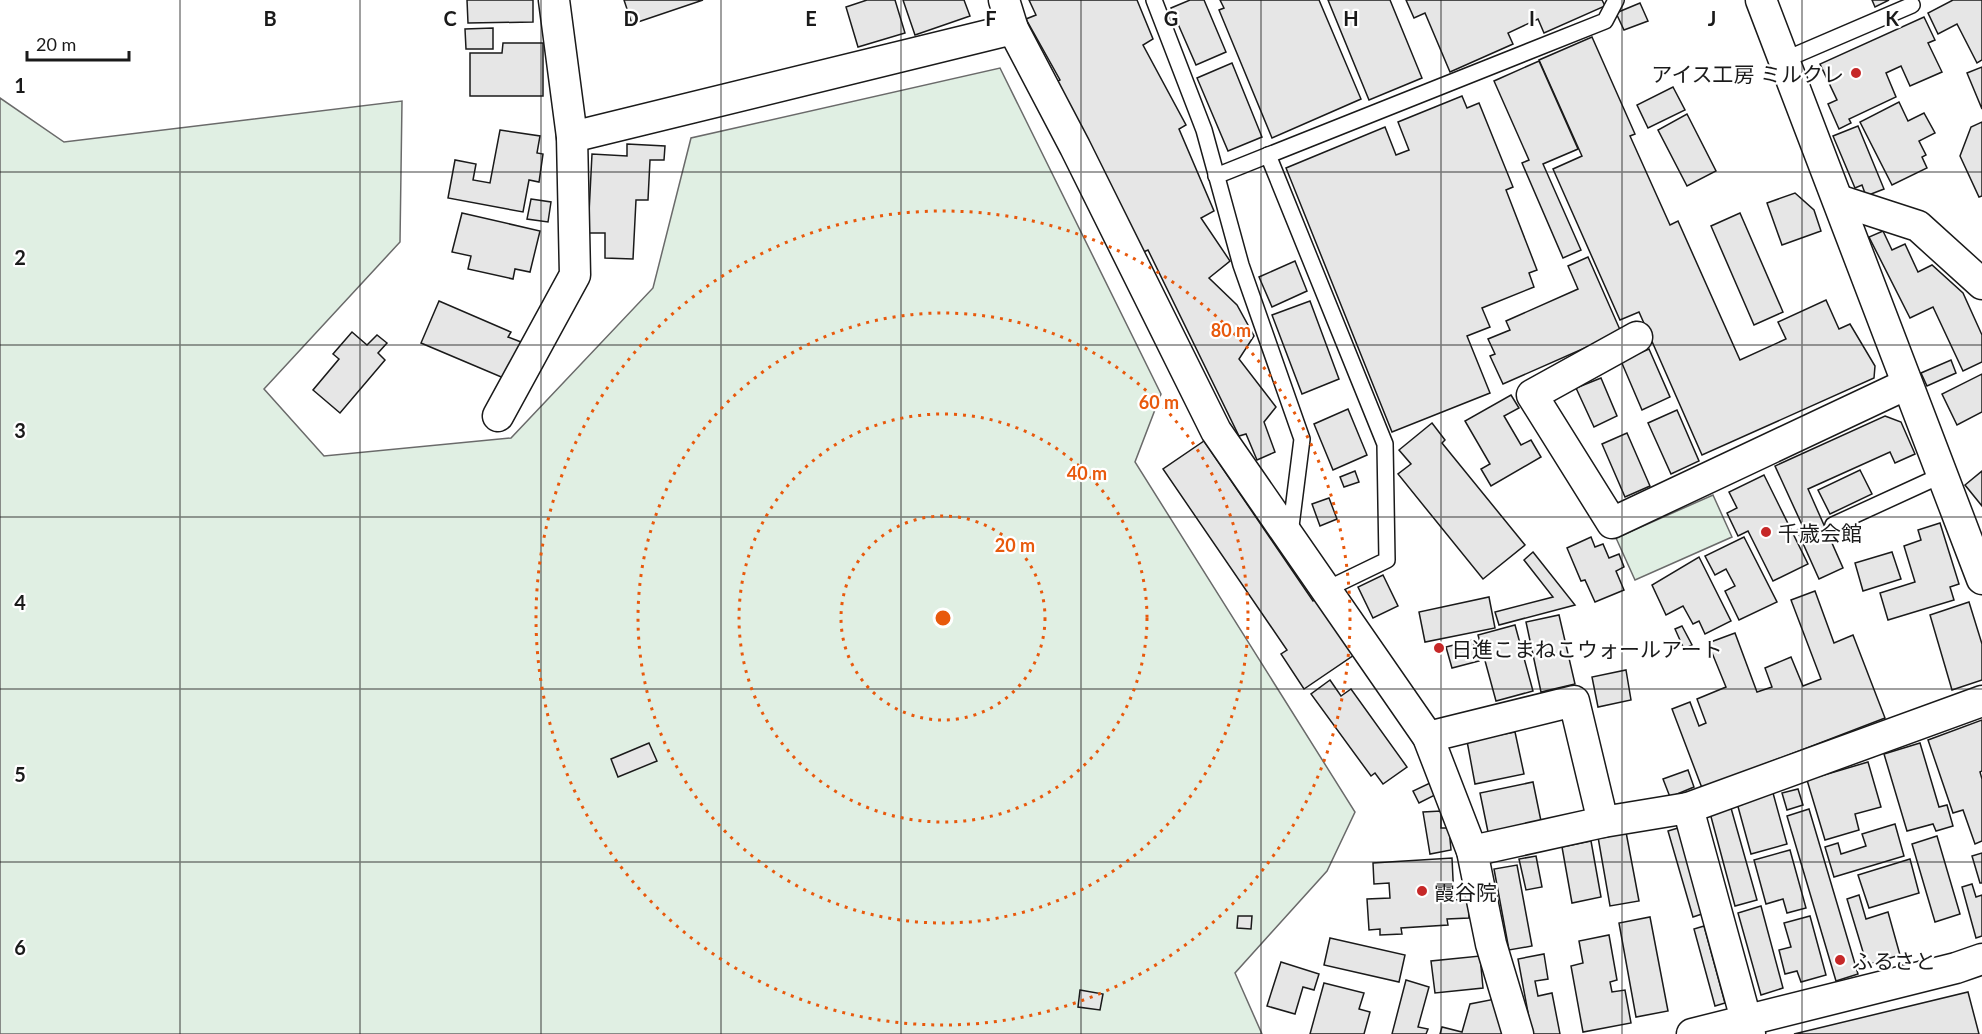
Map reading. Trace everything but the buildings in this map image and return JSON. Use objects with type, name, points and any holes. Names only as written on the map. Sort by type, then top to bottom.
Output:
[{"type":"street","points":[[498,416],[575,274],[572,137],[554,0]]},
{"type":"street","points":[[1004,0],[1013,29],[1075,147],[1216,431],[1428,736],[1472,851],[1491,944],[1518,1034]]},
{"type":"street","points":[[1761,0],[1982,579]]},
{"type":"street","points":[[572,137],[1013,29]]},
{"type":"street","points":[[1838,200],[1918,226],[1982,285]]},
{"type":"street","points":[[1637,337],[1532,395],[1612,524],[1907,384]]},
{"type":"street","points":[[1428,736],[1574,701],[1603,822]]},
{"type":"street","points":[[1472,851],[1603,822],[1688,808],[1982,701]]},
{"type":"street","points":[[1688,808],[1748,1028]]},
{"type":"street","points":[[1692,1034],[1748,1028],[1956,968],[1982,958]]},
{"type":"lane","points":[[1154,0],[1203,130],[1241,265],[1302,439],[1290,537]]},
{"type":"lane","points":[[1216,176],[1605,21],[1616,0]]},
{"type":"lane","points":[[1784,60],[1912,4]]},
{"type":"lane","points":[[1268,155],[1385,444],[1388,560],[1325,590]]},
{"type":"lane","points":[[1833,525],[1942,475]]},
{"type":"green space","points":[[1000,68],[1161,394],[1135,462],[1355,812],[1327,871],[1235,973],[1262,1034],[0,1034],[0,98],[64,142],[402,101],[400,242],[264,389],[324,456],[511,438],[653,288],[691,138]]},
{"type":"green space","points":[[1713,495],[1732,537],[1635,580],[1616,538]]},
{"type":"place","name":"アイス工房 ミルクレ","points":[[1856,73]]},
{"type":"place","name":"千歳会館","points":[[1766,532]]},
{"type":"place","name":"日進こまねこウォールアート","points":[[1439,648]]},
{"type":"place","name":"霞谷院","points":[[1422,891]]},
{"type":"place","name":"ふるさと","points":[[1840,960]]}]
